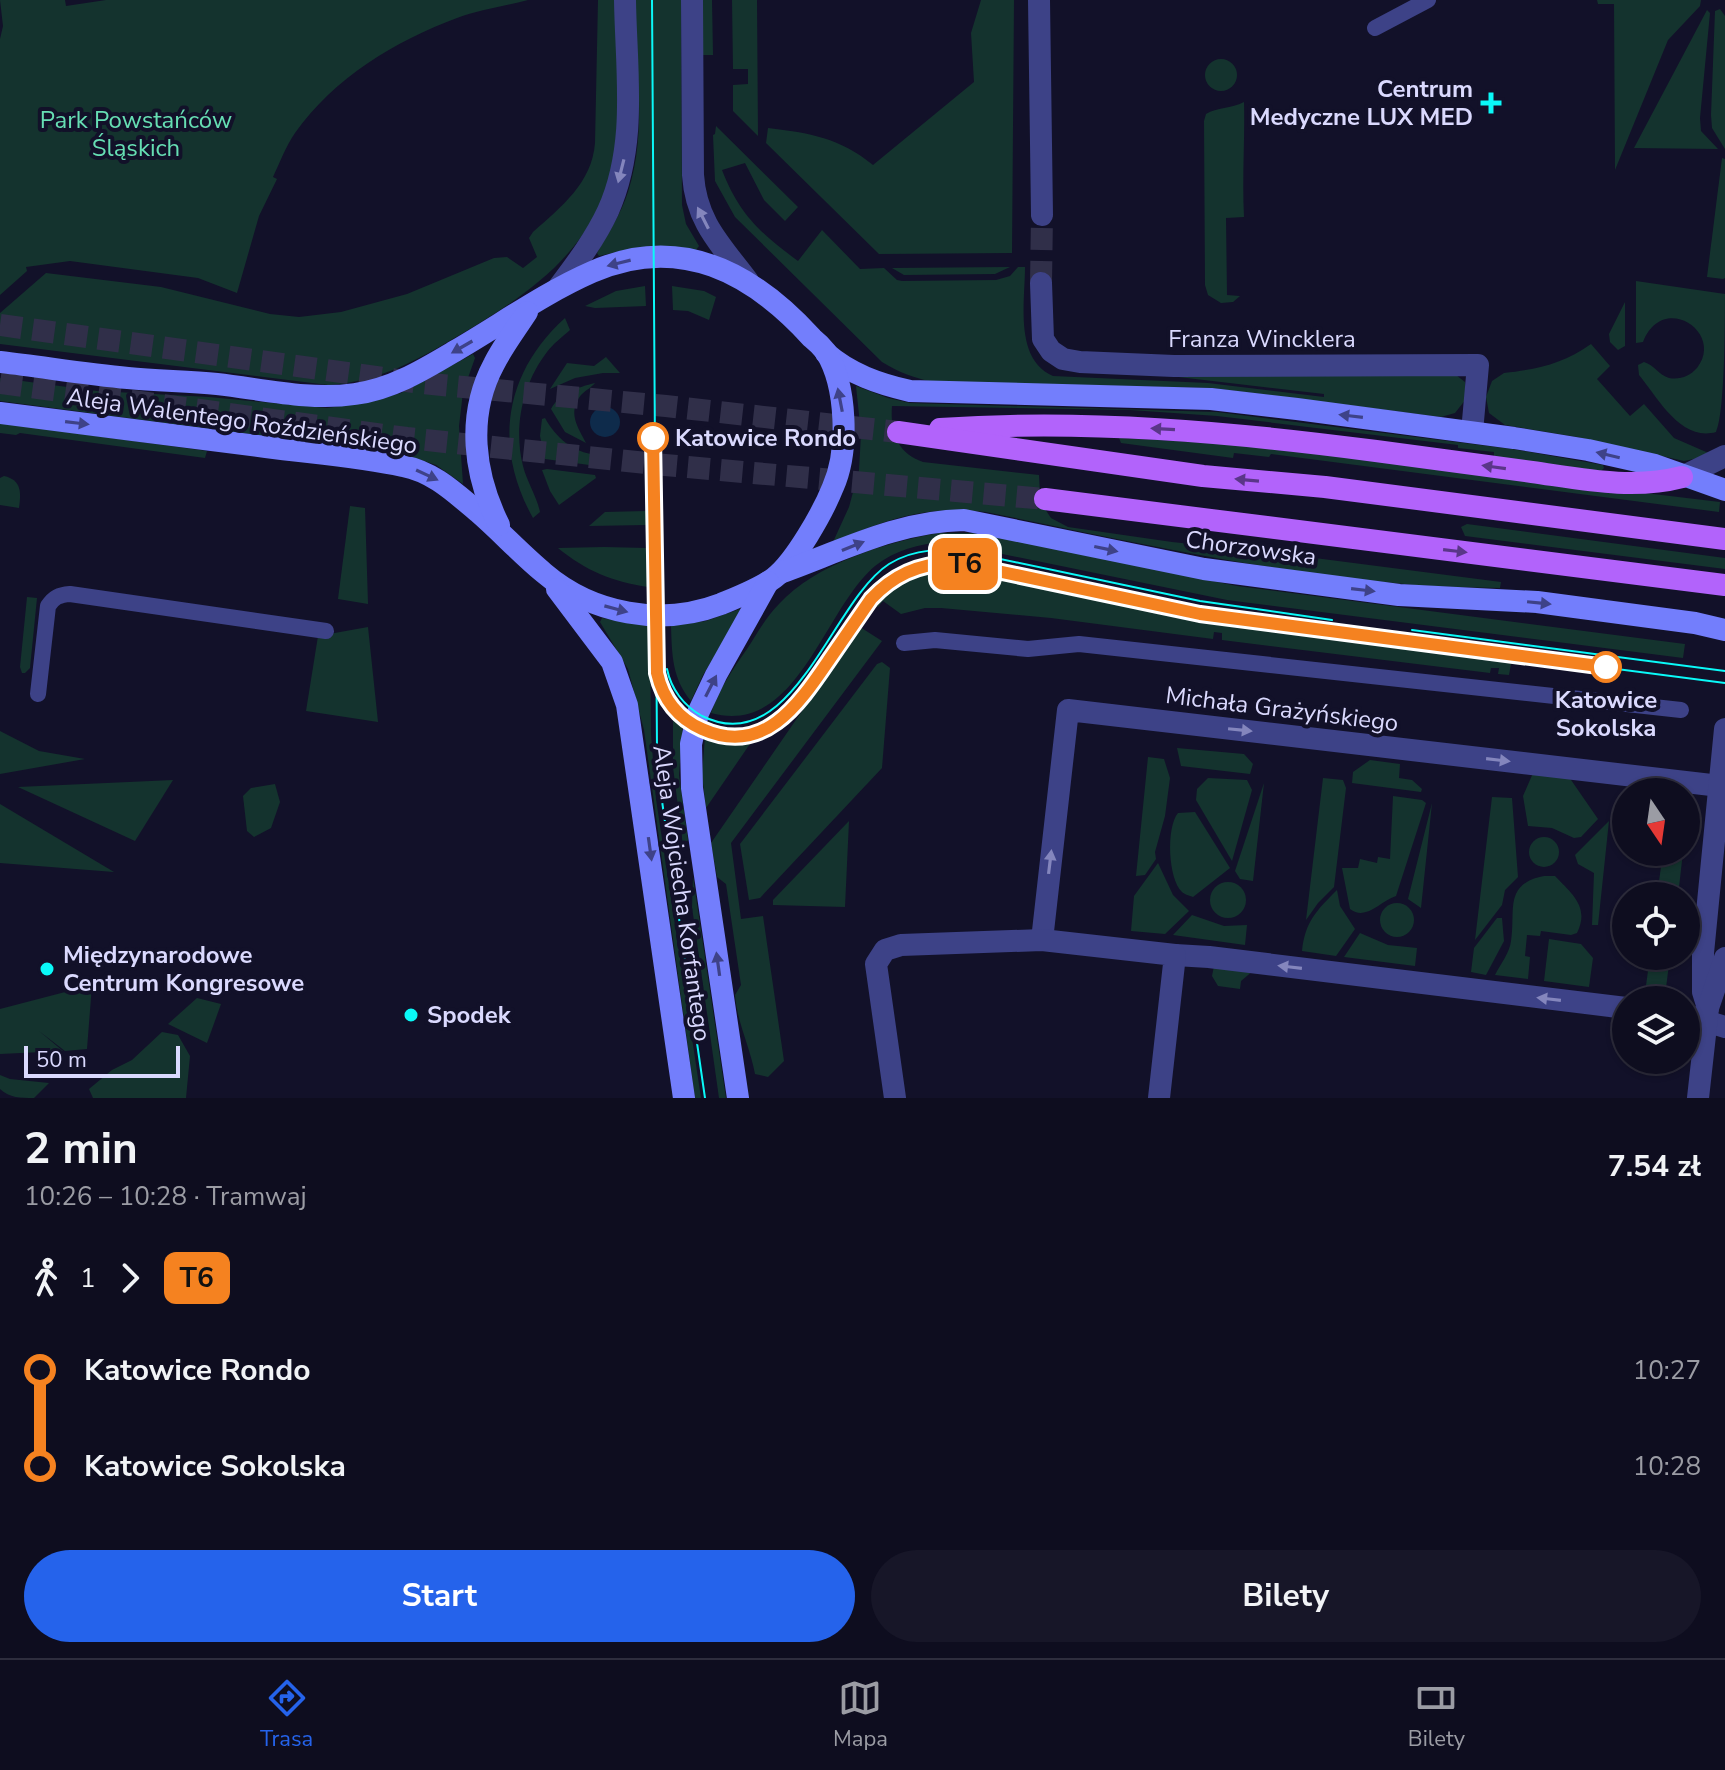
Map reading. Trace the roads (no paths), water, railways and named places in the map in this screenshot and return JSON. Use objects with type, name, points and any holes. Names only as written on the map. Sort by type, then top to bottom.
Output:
[{"type":"main road","name":"Aleja Walentego Roździeńskiego","points":[[0,362],[125,378],[342,396],[388,386],[416,374],[558,288],[611,265],[653,257],[698,261],[748,281],[775,300],[826,353]]},
{"type":"main road","points":[[504,534],[482,487],[477,456],[478,416],[484,387],[493,365],[530,307]]},
{"type":"main road","points":[[826,353],[874,382],[910,391],[1211,399],[1588,450],[1655,465],[1725,490]]},
{"type":"main road","name":"Aleja Wojciecha Korfantego","points":[[738,1098],[692,788],[691,744],[706,693],[774,578],[812,527],[834,486],[841,460],[843,417],[826,353]]},
{"type":"main road","name":"Aleja Walentego Roździeńskiego","points":[[0,413],[404,466],[421,471],[445,484],[546,575]]},
{"type":"main road","points":[[1682,477],[1646,484],[1592,480],[1268,437],[1155,429],[992,425],[898,432],[1203,476],[1325,487],[1725,539]]},
{"type":"main road","name":"Chorzowska","points":[[1045,499],[1725,585]]},
{"type":"main road","name":"Chorzowska","points":[[546,575],[567,590],[600,605],[655,616],[709,608],[774,578],[898,529],[935,521],[964,520],[1204,569],[1399,595],[1537,602],[1695,623],[1725,630]]},
{"type":"main road","name":"Aleja Wojciecha Korfantego","points":[[546,575],[612,662],[627,705],[684,1098]]},
{"type":"street","points":[[558,288],[608,211],[623,167],[628,140],[625,0]]},
{"type":"street","points":[[692,0],[695,199],[712,234],[748,281]]},
{"type":"street","points":[[1039,0],[1042,215]]},
{"type":"street","points":[[1375,28],[1428,0]]},
{"type":"street","name":"Franza Wincklera","points":[[1041,283],[1043,339],[1051,351],[1063,359],[1174,366],[1478,365],[1472,432]]},
{"type":"street","points":[[1682,477],[1725,456]]},
{"type":"street","points":[[38,694],[48,606],[59,594],[326,631]]},
{"type":"street","points":[[904,643],[935,640],[1028,649],[1079,644],[1681,710]]},
{"type":"street","name":"Michała Grażyńskiego","points":[[1042,940],[1068,710],[1720,786]]},
{"type":"street","points":[[1706,1018],[1703,953],[1725,729]]},
{"type":"street","points":[[895,1098],[876,964],[885,950],[895,946],[1042,940],[1209,957],[1612,1006]]},
{"type":"street","points":[[1159,1098],[1175,955]]},
{"type":"street","points":[[1698,1098],[1706,1018],[1725,958]]},
{"type":"water","points":[[605,407],[616,411],[620,422],[616,433],[605,437],[594,433],[590,422],[594,411]]},
{"type":"tunnel","points":[[1041,283],[1042,215]]},
{"type":"tunnel","points":[[0,325],[421,383],[898,432]]},
{"type":"tunnel","points":[[0,383],[407,438],[1045,499]]},
{"type":"tram line","points":[[652,0],[657,750],[705,1098]]},
{"type":"tram line","name":"T6","points":[[653,438],[657,673],[666,697],[677,713],[695,726],[715,734],[737,735],[760,731],[779,722],[805,695],[883,586],[911,569],[940,562],[969,565],[1229,619],[1606,667]]},
{"type":"tram line","points":[[667,669],[679,696],[702,716],[734,724],[761,716],[786,697],[808,671],[868,583],[889,564],[929,551],[972,553],[1200,601],[1332,620]]},
{"type":"tram line","points":[[656,657],[667,698],[688,721],[720,735],[740,736],[759,731],[776,722],[805,694],[880,590],[908,572],[953,562],[1229,619],[1725,683]]},
{"type":"tram line","points":[[1412,630],[1725,671]]},
{"type":"place","name":"Centrum Medyczne LUX MED","points":[[1491,103]]},
{"type":"place","name":"Katowice Rondo","points":[[653,438]]},
{"type":"place","name":"Katowice Sokolska","points":[[1606,667]]},
{"type":"place","name":"Międzynarodowe Centrum Kongresowe","points":[[47,969]]},
{"type":"place","name":"Spodek","points":[[411,1015]]},
{"type":"park label","name":"Park Powstańców Śląskich","points":[[136,134]]}]
